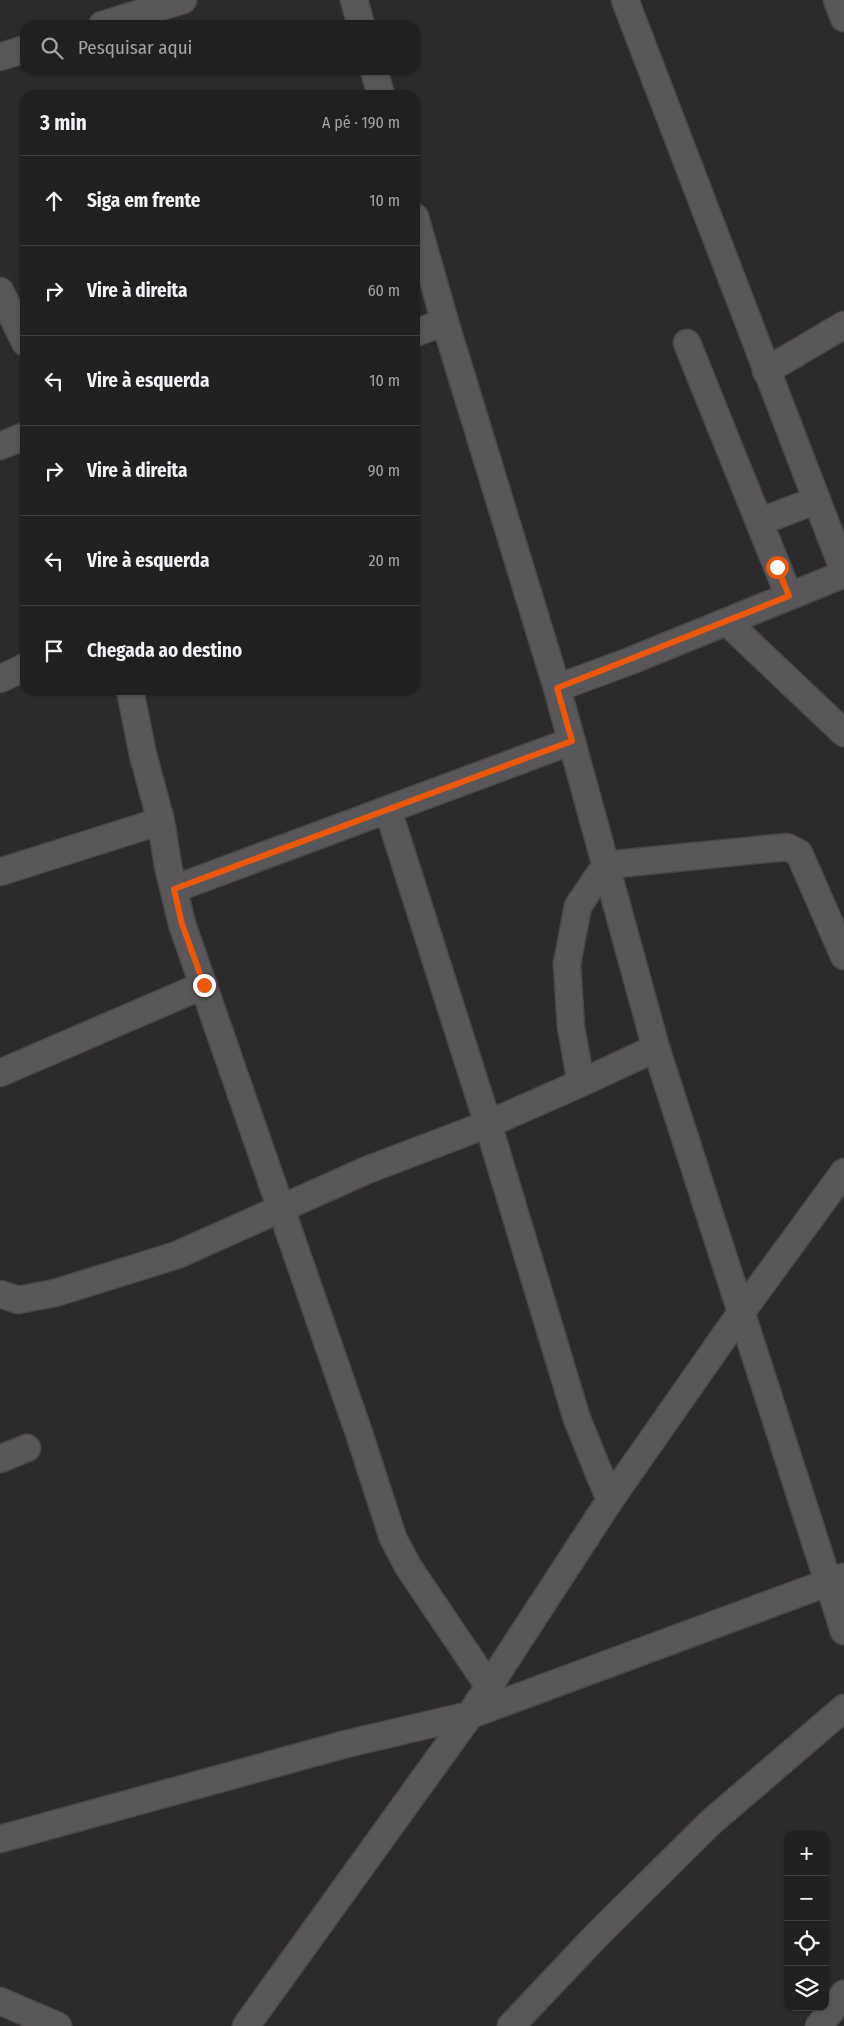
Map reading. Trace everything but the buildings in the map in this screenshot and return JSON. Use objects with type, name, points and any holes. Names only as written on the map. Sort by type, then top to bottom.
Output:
[{"type":"street","points":[[118,20],[182,0]]},
{"type":"street","points":[[354,0],[360,20]]},
{"type":"street","points":[[557,688],[727,622],[844,572],[625,0]]},
{"type":"street","points":[[836,0],[844,18]]},
{"type":"street","points":[[0,57],[20,51]]},
{"type":"street","points":[[375,75],[380,90]]},
{"type":"street","points":[[420,235],[444,322],[557,688],[656,1048],[740,1314],[836,1579],[844,1631]]},
{"type":"street","points":[[0,291],[20,332]]},
{"type":"street","points":[[420,331],[444,322]]},
{"type":"street","points":[[766,371],[844,326]]},
{"type":"street","points":[[687,344],[789,596]]},
{"type":"street","points":[[0,446],[20,438]]},
{"type":"street","points":[[759,522],[817,500]]},
{"type":"street","points":[[727,622],[844,733]]},
{"type":"street","points":[[0,679],[20,669]]},
{"type":"street","points":[[131,695],[143,755],[161,821],[182,924],[359,1433],[393,1538],[409,1568],[488,1685]]},
{"type":"street","points":[[174,889],[572,741]]},
{"type":"street","points":[[388,810],[488,1124],[577,1419],[610,1500]]},
{"type":"street","points":[[0,872],[161,821]]},
{"type":"street","points":[[581,1084],[571,1027],[567,964],[578,906],[606,866],[787,847],[799,853],[844,956]]},
{"type":"street","points":[[0,1073],[204,985]]},
{"type":"street","points":[[0,1294],[18,1300],[55,1293],[177,1255],[367,1170],[488,1124],[581,1084],[656,1048]]},
{"type":"street","points":[[246,2026],[470,1714],[610,1500],[740,1314],[844,1172]]},
{"type":"street","points":[[0,1460],[27,1448]]},
{"type":"street","points":[[0,1839],[346,1744],[470,1714],[836,1579]]},
{"type":"street","points":[[512,2026],[596,1936],[711,1822],[844,1708]]},
{"type":"street","points":[[819,2026],[844,1994]]},
{"type":"street","points":[[0,2001],[58,2026]]},
{"type":"route","points":[[204,985],[182,924],[174,889],[572,741],[557,688],[630,661],[789,596],[777,567]]}]
